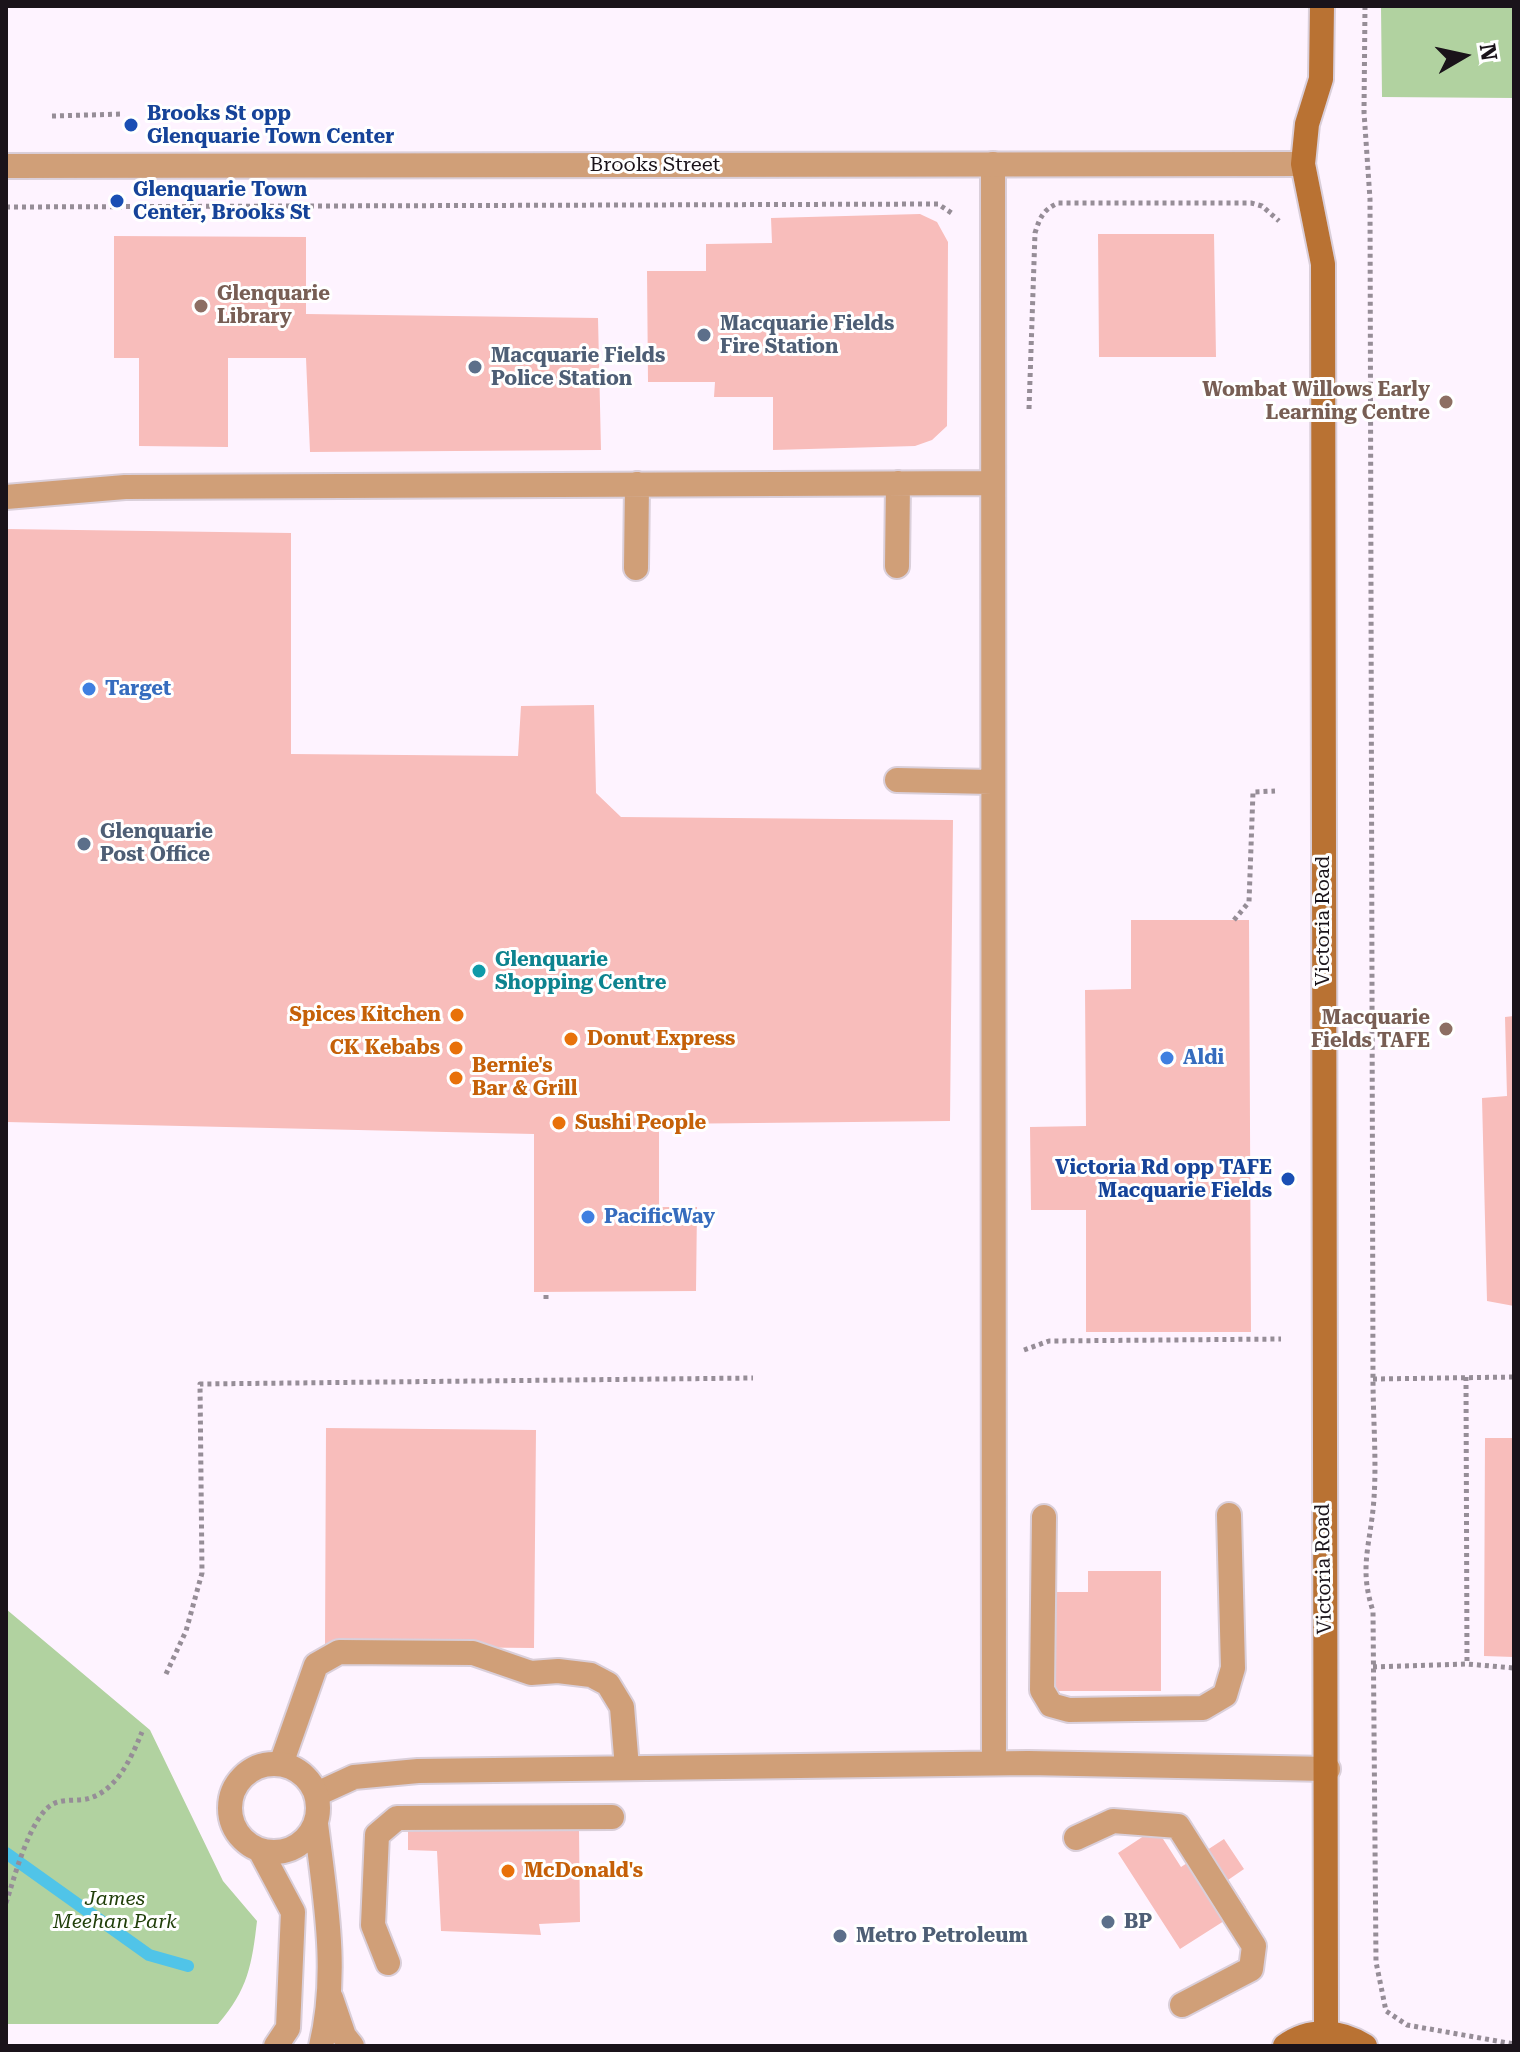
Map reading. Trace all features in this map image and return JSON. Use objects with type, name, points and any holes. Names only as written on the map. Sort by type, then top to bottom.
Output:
[{"type":"street","name":"Victoria Road","points":[[1322,6],[1321,79],[1307,124],[1303,164],[1323,264],[1322,1513],[1328,1769],[1326,2032]]},
{"type":"street","points":[[993,164],[994,1763]]},
{"type":"street","name":"Brooks Street","points":[[6,166],[1303,164]]},
{"type":"street","points":[[897,566],[898,483]]},
{"type":"street","points":[[6,497],[125,487],[992,483]]},
{"type":"street","points":[[636,568],[637,484]]},
{"type":"street","points":[[897,780],[992,782]]},
{"type":"street","points":[[1044,1517],[1042,1690],[1051,1705],[1069,1710],[1099,1710],[1203,1708],[1225,1695],[1233,1668],[1229,1515]]},
{"type":"street","points":[[281,1764],[316,1665],[339,1652],[473,1653],[531,1673],[558,1671],[591,1675],[608,1684],[622,1707],[627,1768]]},
{"type":"street","points":[[317,1794],[354,1777],[418,1771],[994,1763],[1328,1769]]},
{"type":"street","points":[[285,2040],[293,1912],[261,1852],[237,1833],[230,1805],[234,1790],[251,1770],[281,1764],[296,1769],[308,1779],[317,1794],[316,1824],[329,1932],[329,1992],[321,2046]]},
{"type":"street","points":[[388,1963],[373,1925],[377,1835],[397,1818],[612,1817]]},
{"type":"street","points":[[1076,1838],[1113,1821],[1178,1826],[1254,1946],[1251,1969],[1182,2005]]},
{"type":"street","points":[[261,1852],[277,1853],[296,1848],[309,1837],[316,1824]]},
{"type":"street","points":[[329,1992],[344,2036],[352,2046]]},
{"type":"street","points":[[1285,2046],[1300,2037],[1326,2032],[1351,2038],[1365,2046]]},
{"type":"path","points":[[1365,6],[1364,112],[1370,199],[1373,1379],[1372,1518],[1365,1545],[1365,1586],[1373,1611],[1376,1962],[1386,2011],[1407,2025],[1514,2044]]},
{"type":"path","points":[[52,116],[124,114]]},
{"type":"path","points":[[1040,215],[1058,203],[1251,203],[1262,206],[1279,221]]},
{"type":"path","points":[[6,207],[938,204],[953,214]]},
{"type":"path","points":[[1234,920],[1249,902],[1253,792],[1275,791]]},
{"type":"path","points":[[546,1291],[546,1299]]},
{"type":"path","points":[[1018,1352],[1049,1341],[1281,1339]]},
{"type":"path","points":[[1466,1377],[1467,1664]]},
{"type":"path","points":[[1373,1379],[1514,1377]]},
{"type":"path","points":[[166,1674],[190,1620],[202,1573],[200,1384],[753,1378]]},
{"type":"path","points":[[1373,1667],[1467,1664],[1514,1668]]},
{"type":"path","points":[[6,1901],[36,1822],[54,1804],[91,1798],[110,1785],[129,1763],[142,1732]]},
{"type":"green space","points":[[1381,6],[1514,6],[1514,98],[1382,97]]},
{"type":"green space","name":"James Meehan Park","points":[[6,1609],[150,1730],[223,1881],[257,1921],[247,1976],[236,2000],[218,2024],[6,2024]]},
{"type":"building","points":[[920,214],[937,222],[948,242],[947,426],[932,440],[915,446],[773,450],[773,397],[714,397],[715,382],[648,382],[647,271],[706,271],[706,244],[772,243],[771,218]]},
{"type":"building","points":[[1098,234],[1214,234],[1216,357],[1099,357]]},
{"type":"building","points":[[114,236],[306,237],[306,314],[598,318],[601,450],[310,452],[306,358],[228,358],[228,447],[139,446],[139,358],[114,358]]},
{"type":"building","name":"Glenquarie Shopping Centre","points":[[6,529],[291,533],[291,754],[518,756],[521,706],[594,705],[596,793],[621,817],[953,820],[950,1121],[659,1124],[659,1207],[697,1207],[696,1291],[534,1292],[534,1134],[6,1122]]},
{"type":"building","name":"Aldi","points":[[1131,920],[1249,920],[1251,1332],[1086,1332],[1086,1210],[1031,1210],[1030,1127],[1086,1126],[1085,990],[1131,989]]},
{"type":"building","points":[[1514,1016],[1514,1306],[1487,1301],[1482,1098],[1507,1096],[1505,1017]]},
{"type":"building","points":[[326,1428],[536,1430],[534,1648],[325,1646]]},
{"type":"building","points":[[1485,1438],[1514,1438],[1514,1657],[1484,1656]]},
{"type":"building","points":[[1088,1571],[1161,1571],[1161,1691],[1053,1691],[1053,1592],[1088,1592]]},
{"type":"building","points":[[408,1824],[579,1829],[580,1922],[539,1924],[541,1935],[441,1931],[437,1851],[408,1850]]},
{"type":"building","points":[[1156,1828],[1181,1867],[1224,1839],[1244,1869],[1228,1880],[1246,1907],[1180,1949],[1118,1853]]},
{"type":"waterway","points":[[6,1853],[149,1955],[188,1966]]},
{"type":"place","name":"Brooks St opp Glenquarie Town Center","points":[[131,125]]},
{"type":"place","name":"Glenquarie Town Center, Brooks St","points":[[117,201]]},
{"type":"place","name":"Glenquarie Library","points":[[201,306]]},
{"type":"place","name":"Macquarie Fields Fire Station","points":[[704,335]]},
{"type":"place","name":"Macquarie Fields Police Station","points":[[475,367]]},
{"type":"place","name":"Wombat Willows Early Learning Centre","points":[[1446,402]]},
{"type":"place","name":"Target","points":[[89,689]]},
{"type":"place","name":"Glenquarie Post Office","points":[[84,844]]},
{"type":"place","name":"Glenquarie Shopping Centre","points":[[479,971]]},
{"type":"place","name":"Spices Kitchen","points":[[457,1015]]},
{"type":"place","name":"Macquarie Fields TAFE","points":[[1446,1029]]},
{"type":"place","name":"Donut Express","points":[[571,1039]]},
{"type":"place","name":"CK Kebabs","points":[[456,1048]]},
{"type":"place","name":"Aldi","points":[[1167,1058]]},
{"type":"place","name":"Bernie's Bar & Grill","points":[[456,1078]]},
{"type":"place","name":"Sushi People","points":[[559,1123]]},
{"type":"place","name":"Victoria Rd opp TAFE Macquarie Fields","points":[[1288,1179]]},
{"type":"place","name":"PacificWay","points":[[588,1217]]},
{"type":"place","name":"McDonald's","points":[[508,1871]]},
{"type":"place","name":"BP","points":[[1108,1922]]},
{"type":"place","name":"Metro Petroleum","points":[[840,1936]]}]
